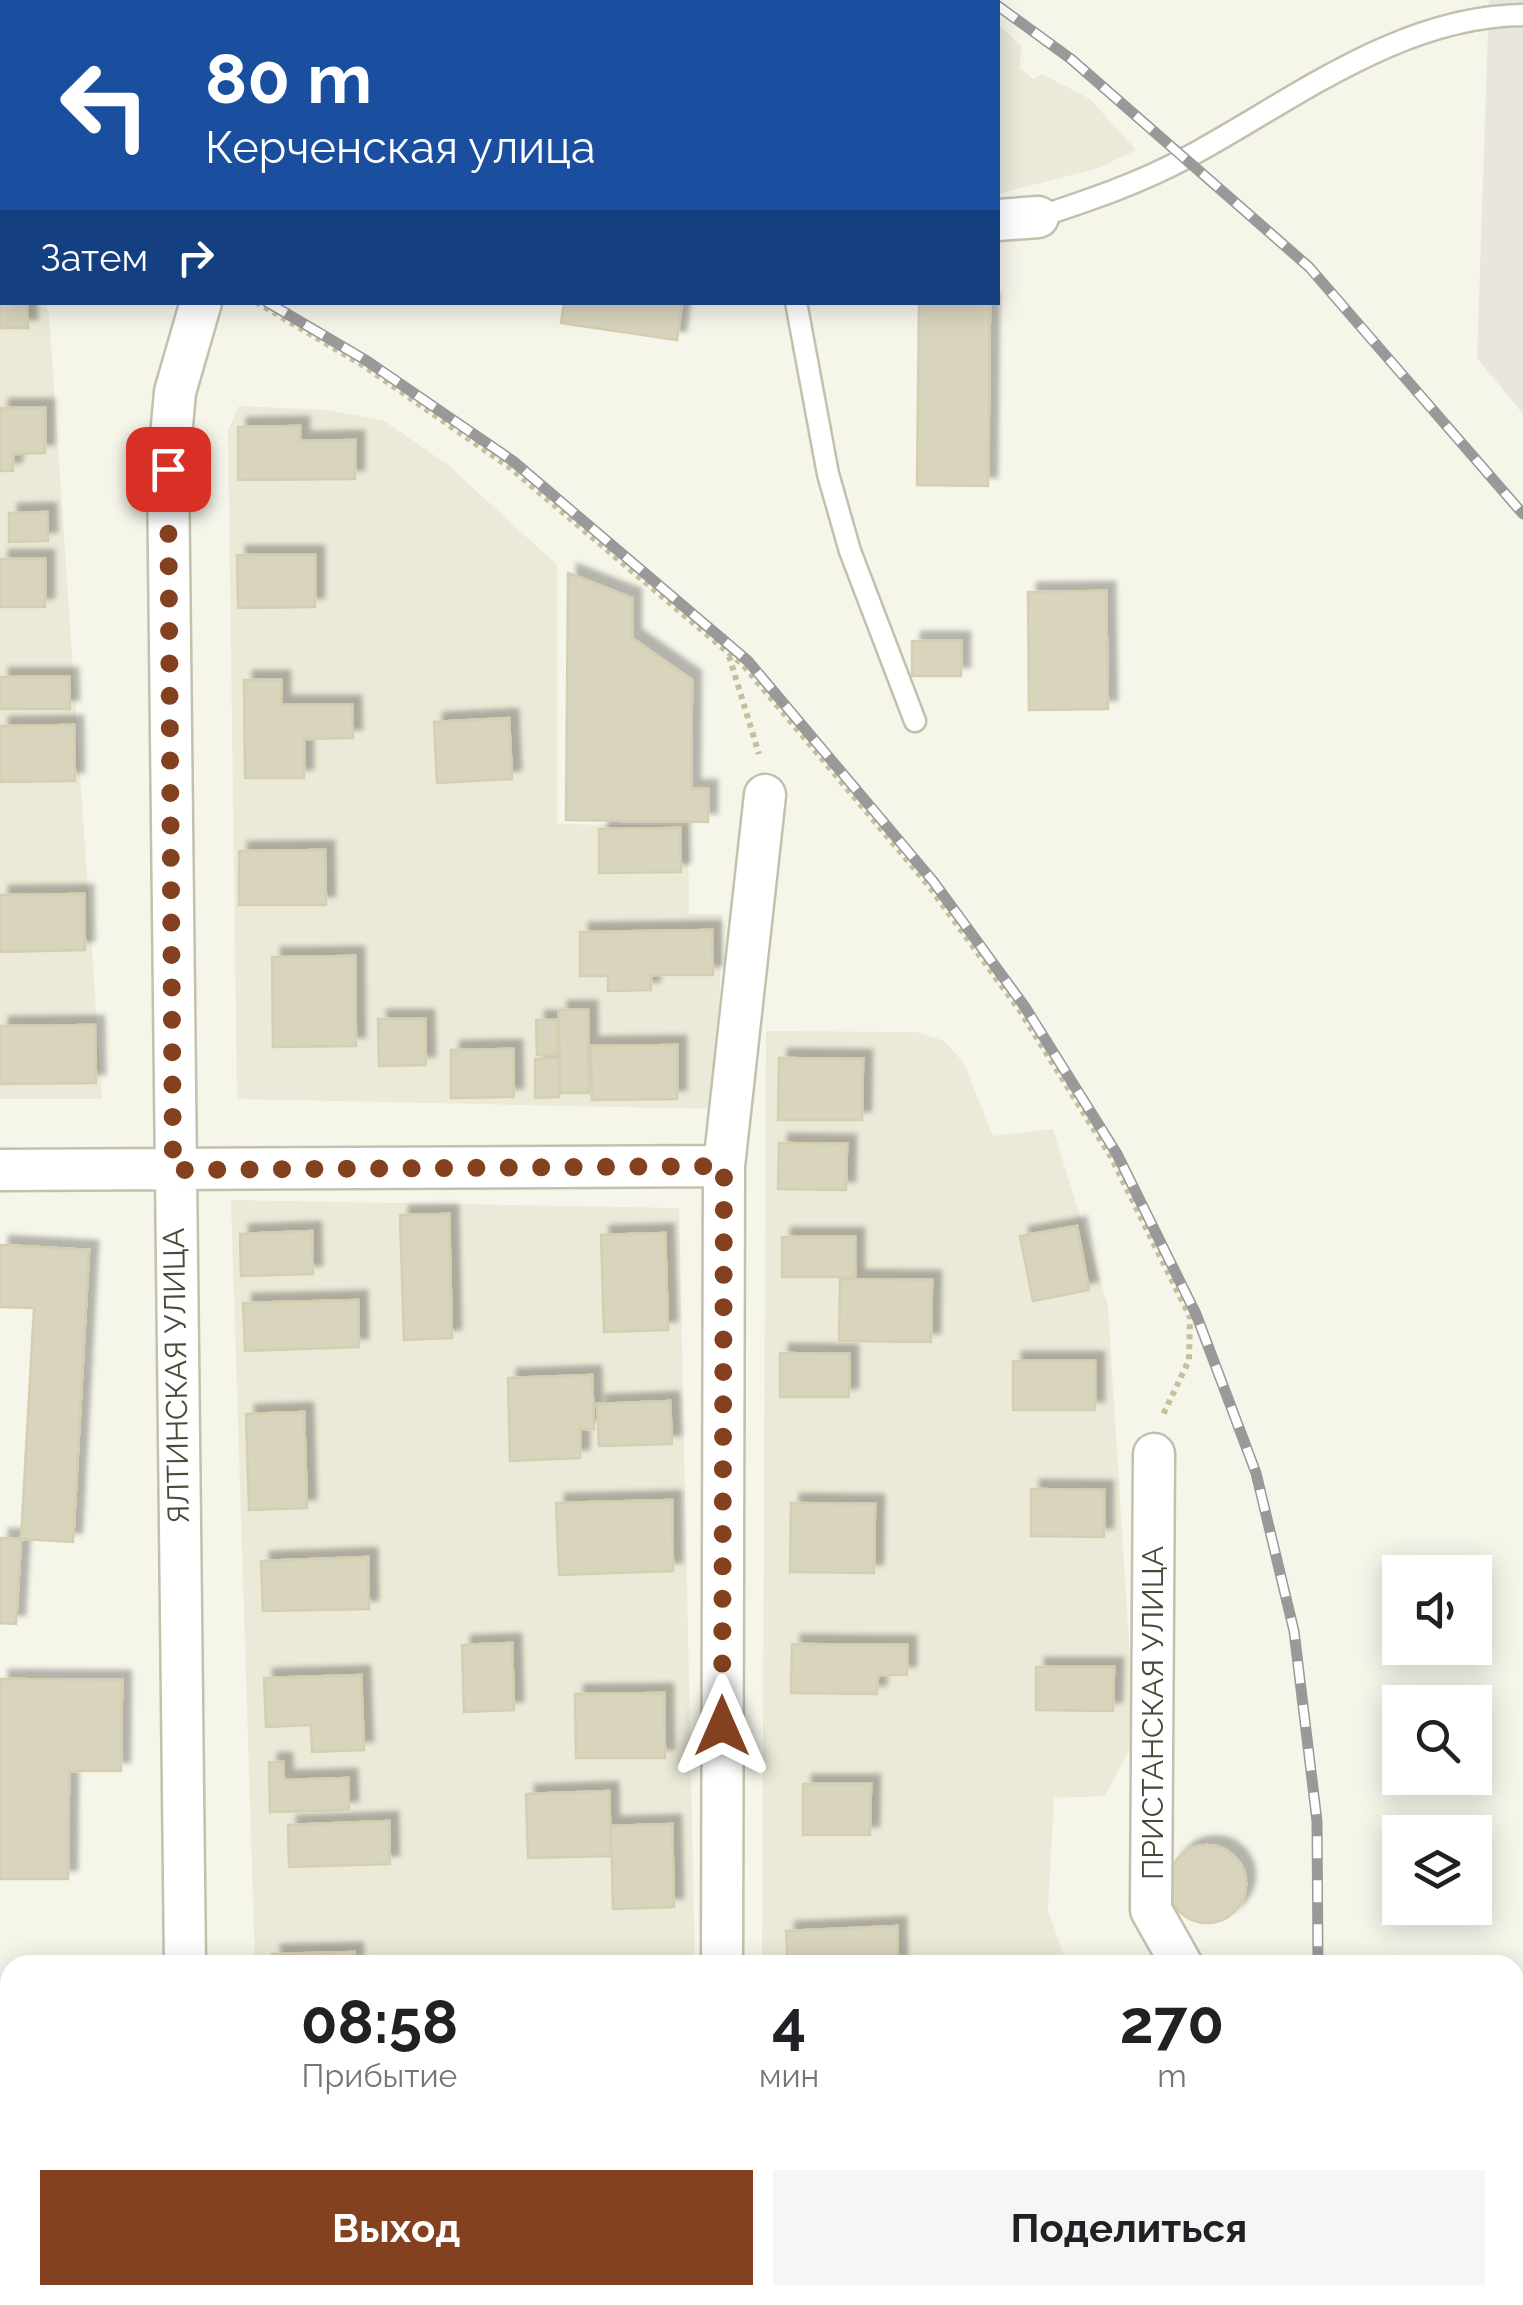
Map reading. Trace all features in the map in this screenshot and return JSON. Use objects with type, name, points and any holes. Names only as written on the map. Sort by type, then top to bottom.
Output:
[{"type":"street","points":[[1000,220],[1038,217]]},
{"type":"street","name":"ЯЛТИНСКАЯ УЛИЦА","points":[[184,1955],[168,469],[175,392],[194,305]]},
{"type":"street","points":[[722,1955],[724,1166],[765,795]]},
{"type":"street","points":[[0,1170],[724,1166]]},
{"type":"street","name":"ПРИСТАНСКАЯ УЛИЦА","points":[[1154,1454],[1151,1910],[1176,1955]]},
{"type":"lane","points":[[1038,217],[1117,192],[1356,62],[1434,30],[1488,16],[1523,16]]},
{"type":"lane","points":[[797,305],[828,474],[850,551],[914,721]]},
{"type":"path","points":[[261,305],[364,366],[509,467],[728,652],[928,885],[1020,1010],[1111,1157],[1190,1317],[1189,1360],[1157,1430],[1154,1454]]},
{"type":"path","points":[[728,652],[758,749],[765,795]]},
{"type":"shaded area","points":[[1489,0],[1523,0],[1523,414],[1477,358]]},
{"type":"shaded area","points":[[1000,26],[1021,46],[1020,69],[1034,79],[1042,74],[1090,99],[1136,150],[1099,168],[1000,193]]},
{"type":"shaded area","points":[[0,305],[46,305],[102,1099],[0,1099]]},
{"type":"shaded area","points":[[239,406],[325,410],[383,420],[448,465],[557,565],[557,824],[688,826],[689,914],[722,914],[716,1109],[237,1099],[228,430]]},
{"type":"shaded area","points":[[766,1031],[916,1032],[944,1041],[964,1063],[993,1136],[1053,1129],[1108,1306],[1135,1739],[1105,1796],[1054,1798],[1048,1910],[1064,1955],[762,1955]]},
{"type":"shaded area","points":[[231,1200],[679,1208],[695,1955],[255,1955]]},
{"type":"building","points":[[0,305],[27,305],[28,328],[0,328]]},
{"type":"building","points":[[564,305],[682,305],[677,340],[561,323]]},
{"type":"building","points":[[919,305],[990,305],[988,486],[917,485]]},
{"type":"building","points":[[0,408],[45,408],[45,453],[13,454],[13,471],[0,471]]},
{"type":"building","points":[[300,426],[300,441],[355,440],[355,479],[238,480],[238,427]]},
{"type":"building","points":[[47,512],[48,541],[9,542],[9,513]]},
{"type":"building","points":[[237,555],[315,555],[315,607],[238,608]]},
{"type":"building","points":[[0,559],[45,559],[45,607],[0,607]]},
{"type":"building","points":[[568,573],[632,598],[632,638],[692,680],[691,789],[708,789],[708,822],[566,820]]},
{"type":"building","points":[[1106,591],[1108,709],[1029,710],[1028,592]]},
{"type":"building","points":[[912,641],[961,641],[961,676],[912,676]]},
{"type":"building","points":[[0,677],[69,677],[70,709],[0,709]]},
{"type":"building","points":[[244,680],[281,680],[281,705],[352,705],[353,738],[304,739],[304,778],[245,778]]},
{"type":"building","points":[[509,718],[512,779],[437,783],[434,722]]},
{"type":"building","points":[[74,725],[75,781],[0,782],[0,726]]},
{"type":"building","points":[[680,828],[681,872],[599,873],[599,829]]},
{"type":"building","points":[[325,850],[326,905],[239,905],[239,851]]},
{"type":"building","points":[[84,894],[85,950],[0,952],[0,895]]},
{"type":"building","points":[[712,930],[713,975],[651,975],[651,990],[608,991],[608,976],[580,976],[580,932]]},
{"type":"building","points":[[355,956],[356,1046],[273,1047],[272,957]]},
{"type":"building","points":[[559,1010],[588,1010],[589,1093],[560,1093]]},
{"type":"building","points":[[378,1019],[425,1019],[426,1065],[379,1066]]},
{"type":"building","points":[[536,1020],[557,1020],[557,1055],[537,1055]]},
{"type":"building","points":[[95,1025],[96,1083],[0,1084],[0,1026]]},
{"type":"building","points":[[677,1045],[677,1099],[592,1100],[591,1046]]},
{"type":"building","points":[[513,1049],[514,1097],[451,1098],[451,1050]]},
{"type":"building","points":[[559,1058],[559,1097],[535,1098],[535,1059]]},
{"type":"building","points":[[779,1058],[863,1059],[862,1120],[778,1120]]},
{"type":"building","points":[[779,1143],[847,1144],[846,1190],[778,1189]]},
{"type":"building","points":[[449,1214],[452,1338],[404,1340],[400,1215]]},
{"type":"building","points":[[1077,1226],[1089,1290],[1033,1301],[1020,1236]]},
{"type":"building","points":[[312,1231],[313,1274],[241,1276],[240,1234]]},
{"type":"building","points":[[665,1233],[668,1330],[604,1332],[601,1235]]},
{"type":"building","points":[[782,1237],[855,1237],[855,1277],[782,1277]]},
{"type":"building","points":[[0,1245],[89,1250],[73,1542],[21,1539],[34,1308],[0,1307]]},
{"type":"building","points":[[840,1279],[932,1280],[931,1342],[839,1341]]},
{"type":"building","points":[[358,1300],[359,1347],[245,1351],[243,1303]]},
{"type":"building","points":[[780,1353],[849,1354],[849,1397],[780,1397]]},
{"type":"building","points":[[1013,1361],[1095,1361],[1095,1410],[1013,1410]]},
{"type":"building","points":[[592,1375],[594,1429],[580,1429],[580,1458],[510,1461],[508,1378]]},
{"type":"building","points":[[670,1401],[672,1444],[599,1446],[597,1404]]},
{"type":"building","points":[[304,1412],[307,1508],[249,1510],[246,1414]]},
{"type":"building","points":[[1031,1489],[1104,1490],[1104,1537],[1031,1536]]},
{"type":"building","points":[[672,1500],[673,1571],[559,1575],[556,1503]]},
{"type":"building","points":[[791,1503],[875,1504],[874,1573],[790,1572]]},
{"type":"building","points":[[0,1538],[21,1539],[16,1624],[0,1623]]},
{"type":"building","points":[[368,1557],[369,1609],[263,1611],[261,1561]]},
{"type":"building","points":[[512,1643],[514,1710],[464,1712],[462,1645]]},
{"type":"building","points":[[792,1644],[907,1645],[907,1675],[878,1675],[877,1694],[791,1693]]},
{"type":"building","points":[[1036,1667],[1114,1667],[1113,1711],[1036,1710]]},
{"type":"building","points":[[361,1675],[364,1750],[312,1752],[311,1725],[266,1727],[264,1678]]},
{"type":"building","points":[[0,1679],[122,1680],[121,1771],[69,1771],[68,1879],[0,1879]]},
{"type":"building","points":[[664,1693],[665,1758],[576,1758],[575,1694]]},
{"type":"building","points":[[269,1762],[283,1762],[284,1780],[348,1778],[349,1810],[270,1812]]},
{"type":"building","points":[[803,1784],[871,1784],[870,1835],[803,1835]]},
{"type":"building","points":[[609,1791],[611,1856],[528,1858],[526,1794]]},
{"type":"building","points":[[389,1821],[390,1864],[289,1867],[288,1825]]},
{"type":"building","points":[[672,1824],[674,1907],[613,1909],[611,1826]]},
{"type":"building","points":[[1207,1845],[1235,1856],[1246,1884],[1235,1912],[1207,1923],[1179,1912],[1168,1884],[1179,1856]]},
{"type":"building","points":[[897,1926],[898,1955],[787,1955],[786,1931]]},
{"type":"building","points":[[354,1952],[354,1955],[272,1954]]},
{"type":"railway","points":[[1000,7],[1071,59],[1309,267],[1523,514]]},
{"type":"railway","points":[[272,305],[367,361],[513,461],[748,661],[933,881],[1025,1007],[1117,1154],[1196,1314],[1256,1473],[1294,1631],[1317,1821],[1318,1955]]},
{"type":"route","points":[[168,469],[173,1170],[724,1166],[722,1726]]}]
